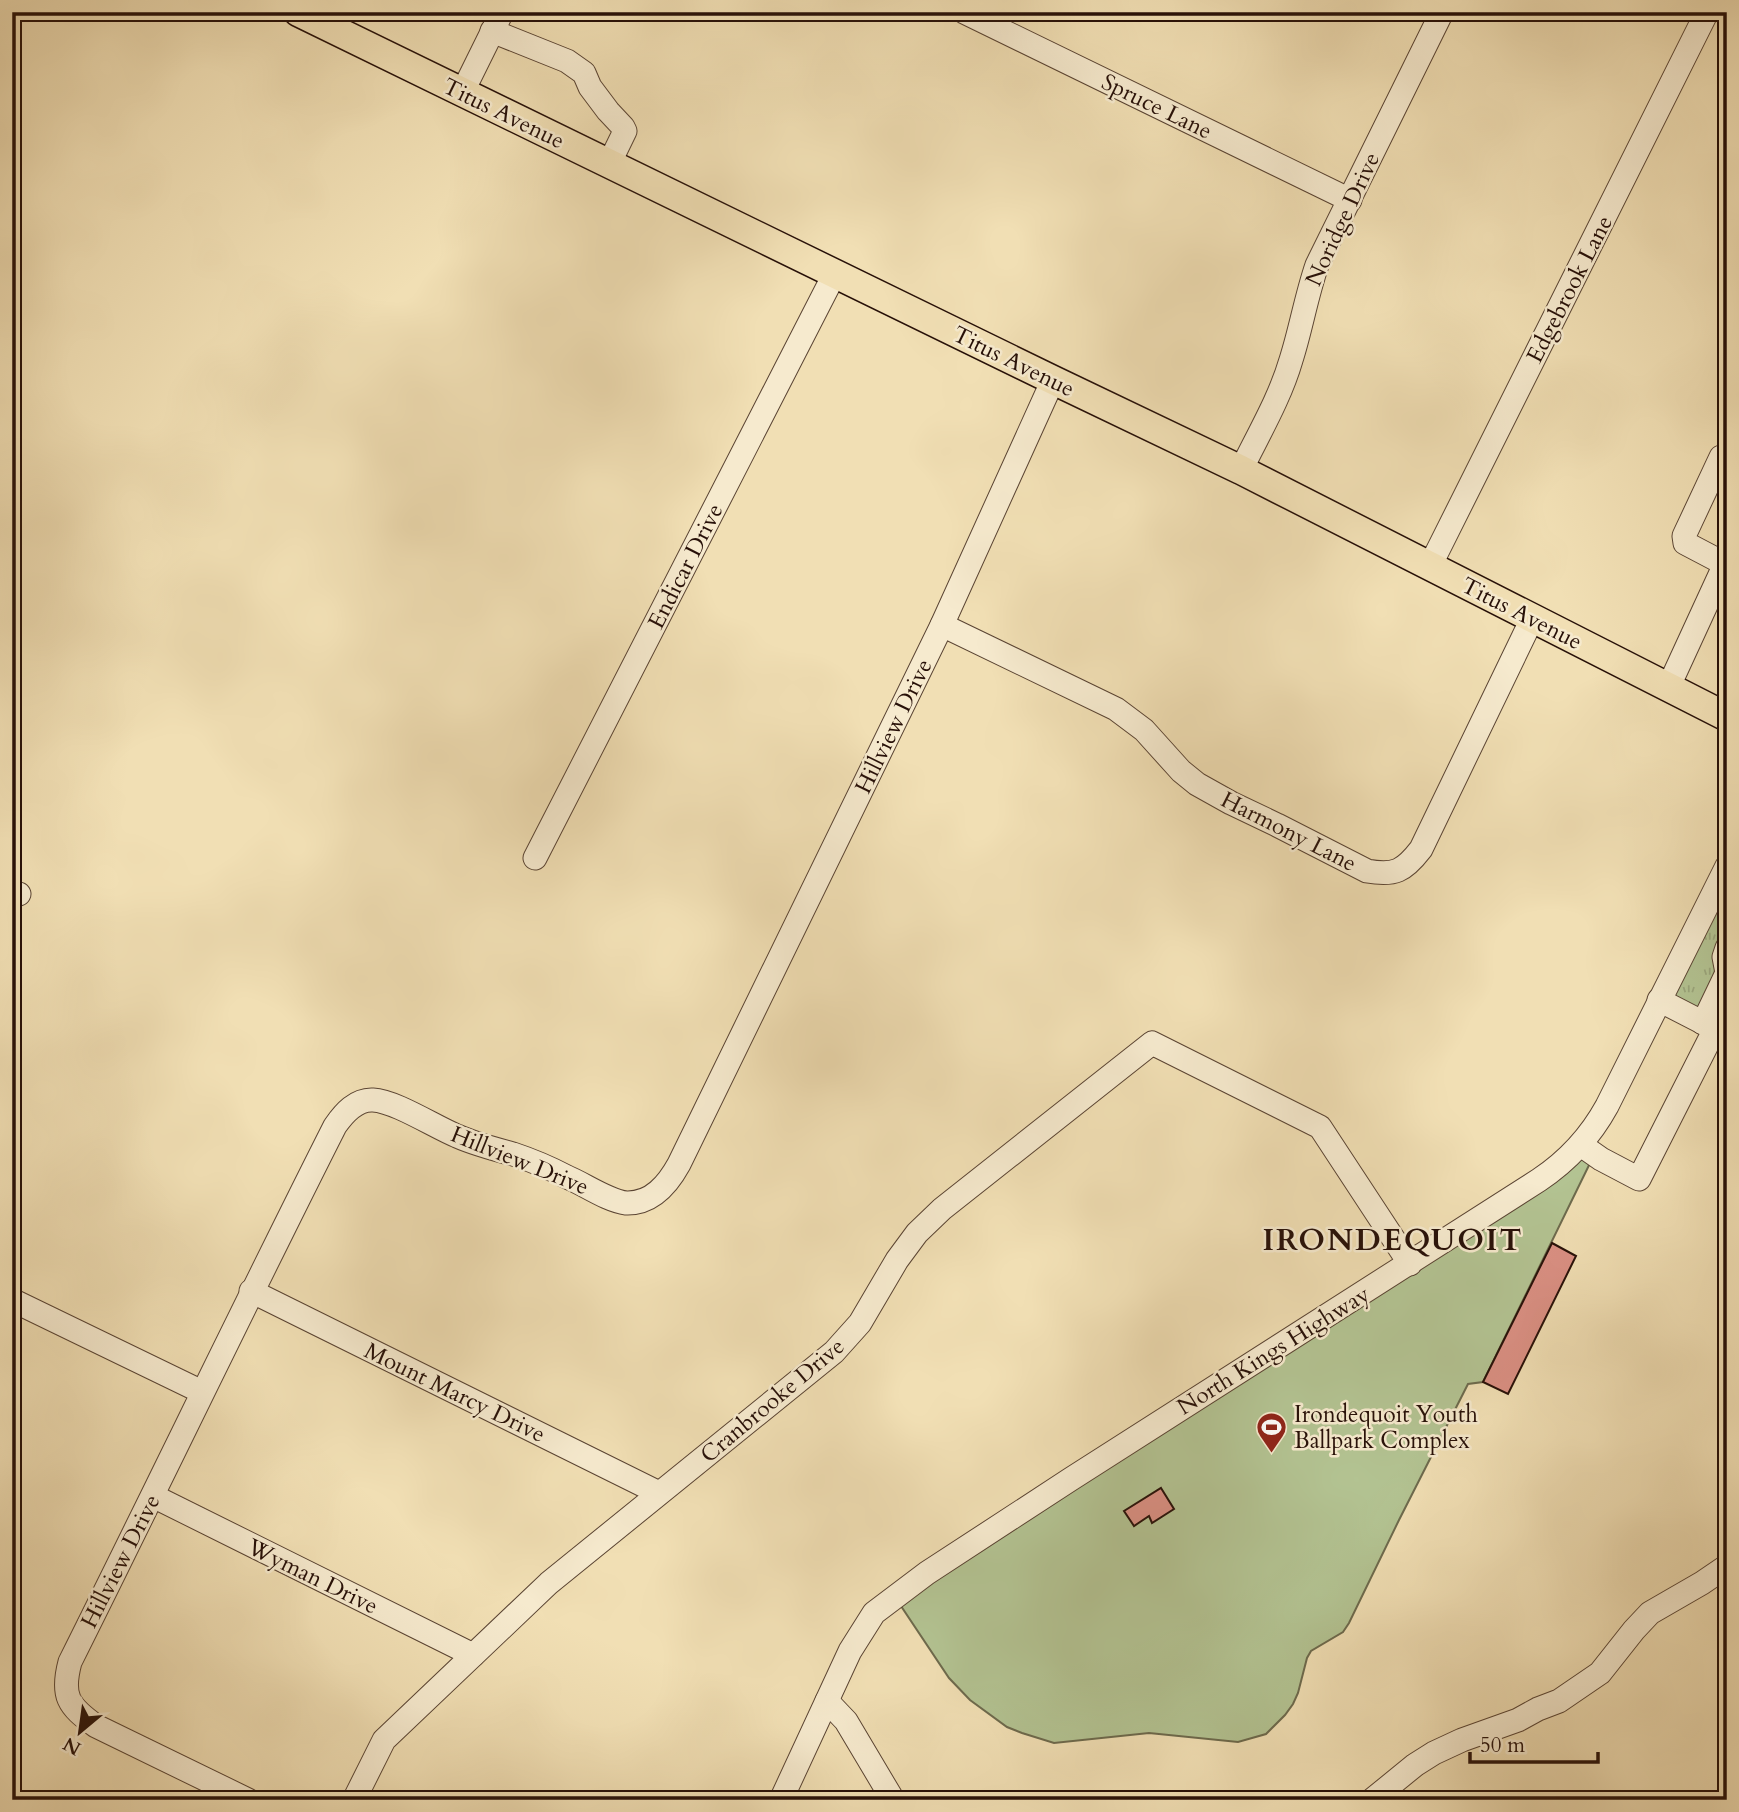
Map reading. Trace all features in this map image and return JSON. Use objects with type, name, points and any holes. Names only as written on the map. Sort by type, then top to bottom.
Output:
[{"type":"main road","name":"Titus Avenue","points":[[298,12],[1241,470],[1727,717]]},
{"type":"street","name":"Spruce Lane","points":[[964,12],[1350,200]]},
{"type":"street","name":"Noridge Drive","points":[[1241,470],[1291,361],[1317,265],[1442,12]]},
{"type":"street","name":"Edgebrook Lane","points":[[1430,566],[1707,12]]},
{"type":"street","points":[[462,93],[497,22],[584,73],[590,88],[625,131],[609,164]]},
{"type":"street","name":"Endicar Drive","points":[[535,858],[835,273]]},
{"type":"street","name":"Hillview Drive","points":[[248,1800],[96,1726],[79,1715],[68,1699],[65,1681],[69,1662],[335,1126],[349,1108],[372,1100],[384,1102],[457,1137],[550,1168],[625,1203],[656,1194],[670,1180],[942,625],[1053,380]]},
{"type":"street","points":[[1668,688],[1726,562],[1685,543],[1684,536],[1721,457],[1727,455]]},
{"type":"street","name":"Harmony Lane","points":[[942,625],[1116,709],[1144,730],[1181,771],[1197,784],[1367,871],[1382,873],[1396,872],[1409,864],[1421,849],[1532,619]]},
{"type":"street","name":"North Kings Highway","points":[[781,1800],[850,1651],[873,1613],[927,1573],[1148,1429],[1547,1175],[1581,1145],[1601,1116],[1727,866]]},
{"type":"street","points":[[1581,1145],[1639,1179],[1715,1029],[1727,973],[1724,957],[1727,948]]},
{"type":"street","points":[[1659,1000],[1715,1029]]},
{"type":"street","name":"Cranbrooke Drive","points":[[354,1800],[384,1740],[549,1583],[834,1352],[860,1323],[904,1251],[942,1209],[1152,1043],[1320,1127],[1410,1264]]},
{"type":"street","name":"Mount Marcy Drive","points":[[251,1291],[659,1493]]},
{"type":"street","points":[[12,1300],[202,1392]]},
{"type":"street","name":"Wyman Drive","points":[[153,1496],[473,1655]]},
{"type":"street","points":[[1372,1800],[1434,1753],[1559,1701],[1600,1673],[1633,1630],[1650,1613],[1727,1566]]},
{"type":"street","points":[[827,1701],[846,1721],[893,1800]]},
{"type":"green space","points":[[1727,866],[1727,1037],[1658,1003]]},
{"type":"green space","name":"Irondequoit Youth Ballpark Complex","points":[[1594,1155],[1483,1382],[1468,1384],[1349,1623],[1343,1632],[1311,1651],[1293,1704],[1266,1734],[1238,1742],[1149,1733],[1054,1743],[1007,1727],[970,1700],[949,1678],[895,1597],[1560,1165]]},
{"type":"building","points":[[1552,1243],[1576,1256],[1508,1394],[1483,1382]]},
{"type":"building","points":[[1161,1488],[1174,1509],[1152,1523],[1149,1516],[1134,1526],[1124,1511]]},
{"type":"place","name":"Irondequoit Youth Ballpark Complex","points":[[1271,1454]]},
{"type":"district","name":"IRONDEQUOIT","points":[[1393,1240]]}]
